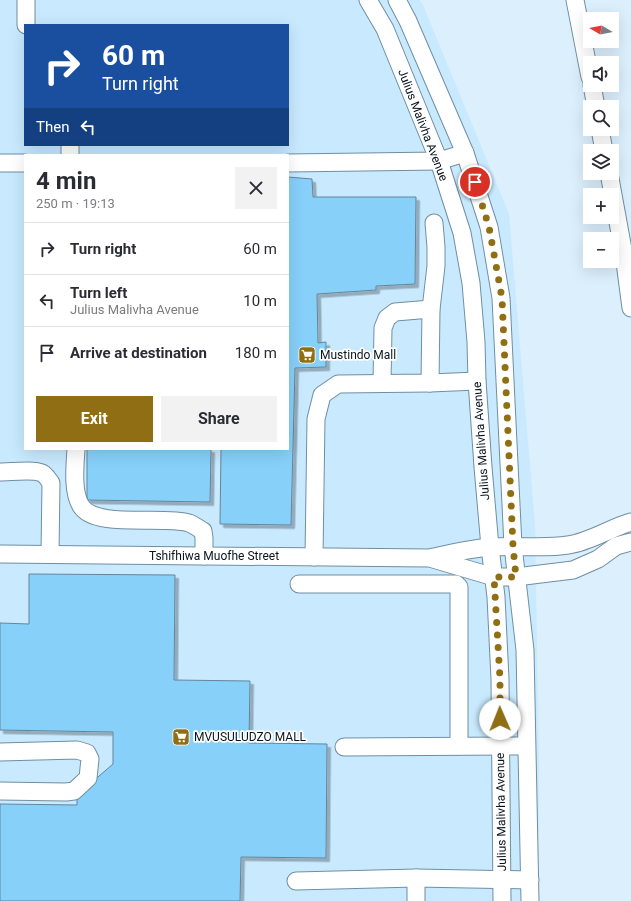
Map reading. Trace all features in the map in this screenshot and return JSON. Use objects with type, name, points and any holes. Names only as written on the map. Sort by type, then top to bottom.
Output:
[{"type":"street","points":[[26,0],[26,24]]},
{"type":"street","name":"Julius Malivha Avenue","points":[[368,0],[385,29],[439,161],[462,233],[471,283],[476,342],[477,381],[490,547],[494,577],[500,679],[502,901]]},
{"type":"street","name":"Julius Malivha Avenue","points":[[397,0],[408,21],[465,153],[489,227],[502,298],[513,546],[525,650],[530,901]]},
{"type":"street","points":[[575,0],[586,56]]},
{"type":"street","points":[[289,163],[439,161],[465,153]]},
{"type":"street","points":[[0,163],[24,163]]},
{"type":"street","points":[[610,180],[624,255],[631,308]]},
{"type":"street","points":[[430,383],[431,309],[436,266],[434,223]]},
{"type":"street","points":[[382,383],[382,328],[387,318],[396,312],[431,309]]},
{"type":"street","points":[[314,557],[316,419],[322,395],[338,384],[477,381]]},
{"type":"street","points":[[76,450],[75,489],[81,506],[88,514],[103,519],[176,521],[189,523],[203,531],[204,556]]},
{"type":"street","points":[[0,472],[35,472],[42,473],[47,477],[50,483],[50,554]]},
{"type":"street","name":"Tshifhiwa Muofhe Street","points":[[0,554],[429,558],[490,547],[549,547],[570,545],[593,538],[614,527],[631,522]]},
{"type":"street","name":"Tshifhiwa Muofhe Street","points":[[429,558],[494,577],[516,577],[573,570],[598,559],[616,546],[631,542]]},
{"type":"street","points":[[299,584],[456,584],[458,587],[459,746]]},
{"type":"street","points":[[344,747],[526,746]]},
{"type":"street","points":[[0,752],[77,750],[87,754],[90,759],[88,778],[74,791],[0,791]]},
{"type":"street","points":[[416,878],[416,901]]},
{"type":"street","points":[[296,881],[416,878],[530,880]]},
{"type":"shaded area","points":[[0,0],[420,0],[423,5],[509,214],[535,526],[539,767],[538,901],[0,901]]},
{"type":"building","name":"Mustindo Mall","points":[[289,177],[312,179],[313,197],[416,197],[415,284],[376,286],[376,290],[317,294],[318,343],[326,342],[326,367],[295,368],[291,525],[220,524],[221,450],[289,450]]},
{"type":"building","points":[[87,450],[211,450],[210,502],[87,500]]},
{"type":"building","name":"MVUSULUDZO MALL","points":[[29,574],[175,575],[174,680],[250,681],[249,743],[327,744],[326,858],[241,857],[240,901],[0,901],[0,804],[77,805],[77,795],[113,764],[113,732],[0,730],[0,623],[29,624]]},
{"type":"place","name":"Mustindo Mall","points":[[307,355]]},
{"type":"place","name":"MVUSULUDZO MALL","points":[[181,737]]},
{"type":"route","points":[[475,182],[489,227],[502,298],[513,546],[516,577],[494,577],[500,679],[500,719]]}]
